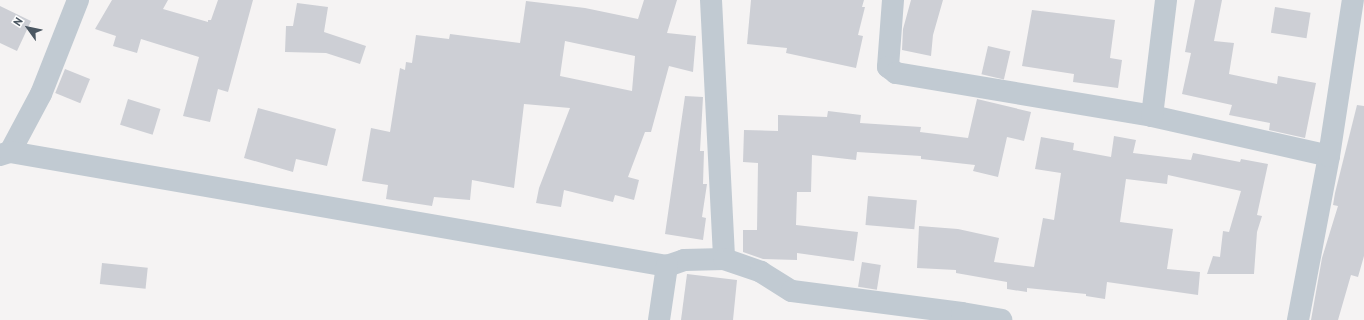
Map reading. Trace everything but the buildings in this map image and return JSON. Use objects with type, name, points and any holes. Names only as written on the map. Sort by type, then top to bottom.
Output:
[{"type":"street","points":[[78,0],[41,94],[5,154],[667,266],[684,260],[724,259],[761,272],[792,291],[1001,320]]},
{"type":"street","points":[[711,0],[724,259]]},
{"type":"street","points":[[893,0],[888,66],[896,73],[1152,116],[1329,156]]},
{"type":"street","points":[[1152,116],[1166,0]]},
{"type":"street","points":[[1298,320],[1329,156],[1353,0]]},
{"type":"street","points":[[659,320],[667,266]]}]
